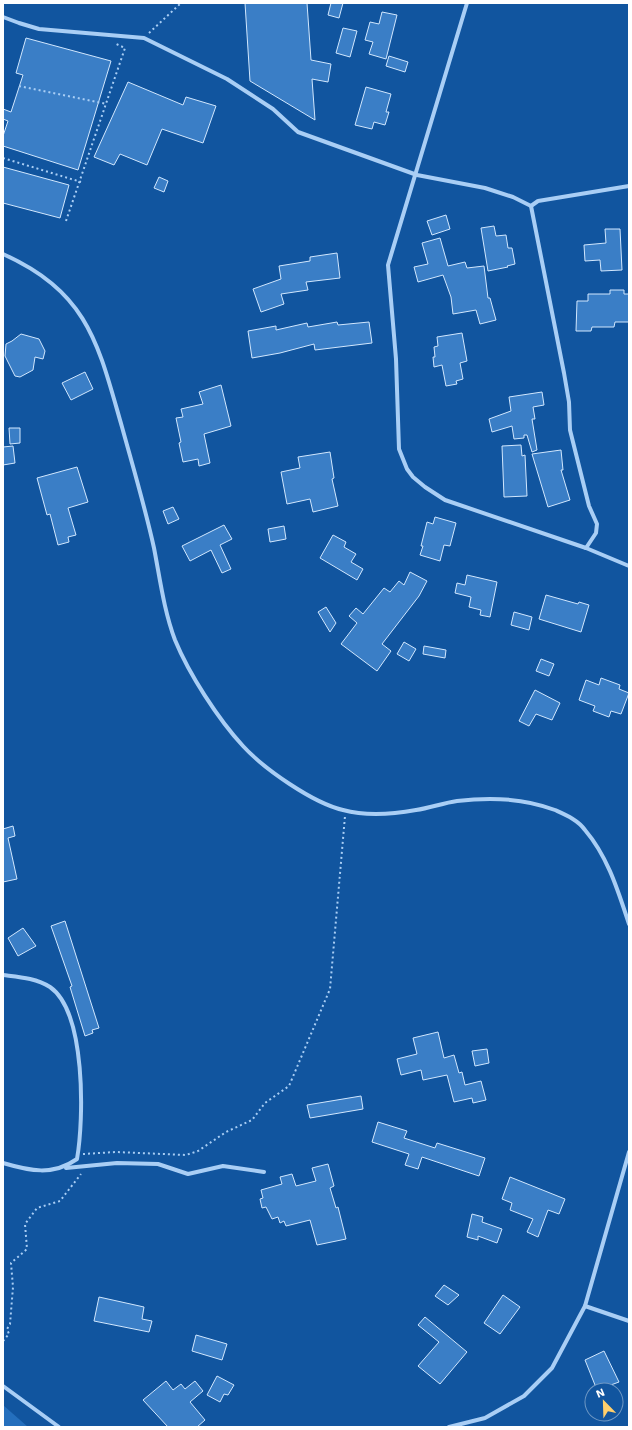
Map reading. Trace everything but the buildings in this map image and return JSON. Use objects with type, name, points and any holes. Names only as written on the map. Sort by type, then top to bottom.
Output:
[{"type":"street","points":[[468,3],[417,175],[392,248],[388,265],[396,359],[398,438],[402,459],[413,477],[424,487],[445,500],[586,548],[629,566]]},
{"type":"street","points":[[3,17],[39,28],[144,38],[240,86],[273,109],[298,132],[417,175],[484,188],[514,196],[530,206],[564,373],[569,402],[570,430],[589,506],[597,524],[596,533],[586,548]]},
{"type":"street","points":[[530,206],[538,201],[629,186]]},
{"type":"street","points":[[3,254],[25,264],[55,285],[89,327],[103,359],[144,503],[165,606],[175,639],[190,670],[222,720],[248,751],[266,766],[327,806],[346,811],[370,813],[416,810],[456,801],[495,798],[537,803],[567,816],[584,828],[599,850],[616,885],[629,924]]},
{"type":"street","points":[[3,975],[32,979],[49,986],[59,995],[70,1018],[79,1048],[81,1134],[78,1159],[62,1169]]},
{"type":"street","points":[[449,1427],[485,1418],[524,1396],[552,1368],[585,1306],[629,1152]]},
{"type":"street","points":[[3,1163],[31,1171],[117,1163],[158,1164],[188,1174],[223,1166],[264,1172]]},
{"type":"street","points":[[585,1306],[629,1321]]},
{"type":"street","points":[[3,1386],[59,1427]]},
{"type":"path","points":[[144,38],[181,3]]},
{"type":"path","points":[[66,221],[81,182],[124,48],[107,41]]},
{"type":"path","points":[[19,86],[107,104]]},
{"type":"path","points":[[3,158],[81,182]]},
{"type":"path","points":[[78,1155],[116,1152],[186,1155],[198,1151],[226,1132],[252,1120],[265,1103],[289,1086],[330,989],[346,811]]},
{"type":"path","points":[[3,1341],[8,1334],[7,1329],[10,1324],[13,1287],[10,1263],[27,1249],[26,1224],[37,1208],[60,1201],[88,1166]]},
{"type":"shaded area","points":[[3,1405],[28,1427],[4,1427]]}]
